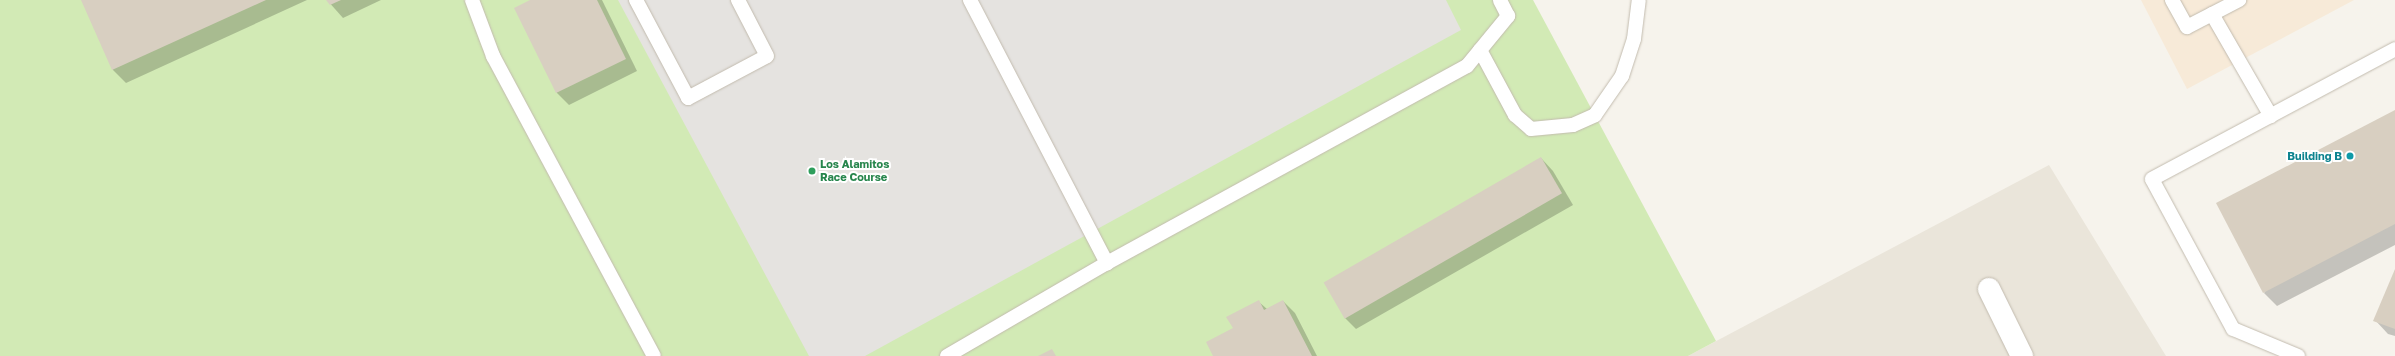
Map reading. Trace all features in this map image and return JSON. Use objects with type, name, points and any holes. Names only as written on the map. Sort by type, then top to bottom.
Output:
[{"type":"street","points":[[1990,289],[2022,356]]},
{"type":"lane","points":[[472,0],[492,56],[654,356]]},
{"type":"lane","points":[[636,0],[688,98],[767,56],[738,0]]},
{"type":"lane","points":[[970,0],[1107,263]]},
{"type":"lane","points":[[947,356],[1107,263],[1467,66],[1508,16],[1500,0]]},
{"type":"lane","points":[[1480,50],[1515,115],[1531,129],[1573,124],[1595,115],[1622,76],[1634,39],[1639,0]]},
{"type":"lane","points":[[2172,0],[2187,27],[2239,0]]},
{"type":"lane","points":[[2212,14],[2271,116]]},
{"type":"lane","points":[[2298,356],[2233,329],[2152,179],[2395,49]]},
{"type":"shaded area","points":[[618,0],[1446,0],[1461,30],[865,356],[809,356]]},
{"type":"shaded area","points":[[2141,0],[2354,0],[2187,89]]},
{"type":"shaded area","points":[[2049,165],[2166,356],[1688,356]]},
{"type":"green space","name":"Los Alamitos Race Course","points":[[0,0],[1533,0],[1716,341],[1688,356],[0,356]]},
{"type":"building","points":[[81,0],[266,0],[112,70]]},
{"type":"building","points":[[326,0],[341,0],[330,5]]},
{"type":"building","points":[[530,0],[597,0],[626,59],[556,93],[514,8]]},
{"type":"building","name":"Building B","points":[[2395,110],[2395,224],[2263,293],[2216,203]]},
{"type":"building","points":[[1541,157],[1562,193],[1345,319],[1324,282]]},
{"type":"building","points":[[2395,269],[2395,329],[2373,321]]},
{"type":"building","points":[[1259,300],[1264,310],[1283,300],[1312,356],[1213,356],[1206,342],[1233,328],[1226,317]]},
{"type":"building","points":[[1052,349],[1056,356],[1038,356]]},
{"type":"place","name":"Building B","points":[[2350,156]]},
{"type":"place","name":"Los Alamitos Race Course","points":[[812,171]]}]
